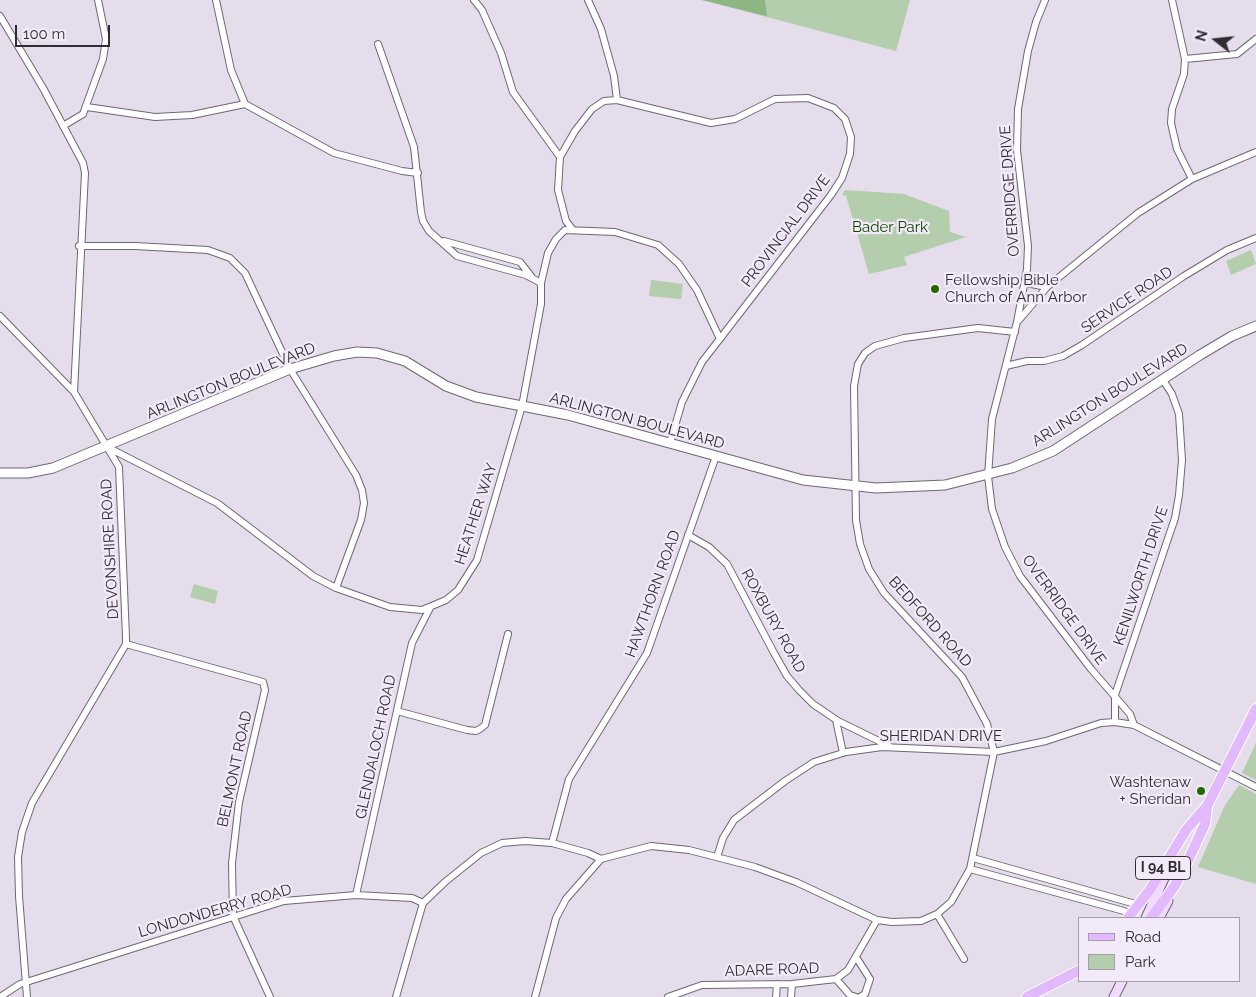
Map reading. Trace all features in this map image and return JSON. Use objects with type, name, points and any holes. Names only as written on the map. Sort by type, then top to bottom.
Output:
[{"type":"main road","name":"I 94 BL","points":[[1129,917],[1139,905],[1186,830],[1207,806],[1256,709]]},
{"type":"main road","name":"I 94 BL","points":[[1151,917],[1174,887],[1205,824],[1207,806]]},
{"type":"main road","points":[[1146,917],[1186,830]]},
{"type":"main road","points":[[1159,917],[1174,887]]},
{"type":"main road","points":[[1061,978],[1078,965]]},
{"type":"main road","points":[[1027,997],[1078,971]]},
{"type":"main road","points":[[1114,997],[1122,982]]},
{"type":"street","points":[[63,126],[83,114],[103,59],[106,40],[98,0]]},
{"type":"street","points":[[216,0],[231,70],[245,104],[334,153],[402,171],[418,173]]},
{"type":"street","points":[[474,0],[482,10],[501,53],[513,92],[560,157]]},
{"type":"street","points":[[588,0],[601,29],[614,76],[617,100],[604,101],[592,109],[575,131],[560,157],[558,190],[566,221],[573,230],[615,232],[658,245],[678,264],[697,290],[720,338]]},
{"type":"street","name":"OVERRIDGE DRIVE","points":[[1045,0],[1028,51],[1017,119],[1016,150],[1028,246],[1026,284],[1018,322],[992,419],[988,476],[992,509],[1005,548],[1020,576],[1091,669],[1115,694],[1130,714],[1134,725]]},
{"type":"street","points":[[1172,0],[1185,59],[1184,74],[1172,109],[1171,122],[1176,148],[1192,179]]},
{"type":"street","points":[[0,16],[63,126],[83,163],[85,173],[74,392]]},
{"type":"street","points":[[1185,59],[1237,54],[1256,39]]},
{"type":"street","points":[[378,44],[414,147],[423,221],[430,231],[457,256],[469,261],[532,277],[542,283]]},
{"type":"street","name":"PROVINCIAL DRIVE","points":[[617,100],[711,123],[735,119],[774,99],[808,98],[834,108],[845,119],[851,137],[850,154],[842,178],[831,196],[720,338],[691,381],[670,443]]},
{"type":"street","points":[[87,107],[155,117],[192,115],[245,104]]},
{"type":"street","points":[[1018,322],[1046,286],[1138,213],[1192,179],[1256,152]]},
{"type":"street","name":"HEATHER WAY","points":[[106,447],[217,503],[313,576],[336,588],[390,607],[407,610],[430,608],[446,600],[458,590],[477,560],[522,406],[541,304],[542,283],[548,253],[565,230],[573,230]]},
{"type":"street","name":"SERVICE ROAD","points":[[1006,366],[1027,360],[1044,361],[1063,356],[1184,276],[1227,250],[1256,238]]},
{"type":"street","points":[[440,240],[520,262],[532,277]]},
{"type":"street","points":[[80,246],[190,248],[214,252],[230,258],[245,273],[290,369],[356,476],[362,490],[364,503],[361,520],[336,588]]},
{"type":"street","points":[[1026,284],[1046,286]]},
{"type":"street","name":"DEVONSHIRE ROAD","points":[[0,316],[74,392],[118,467],[126,644]]},
{"type":"street","name":"ARLINGTON BOULEVARD","points":[[0,474],[28,473],[53,468],[290,369],[334,356],[377,353],[410,363],[433,379],[460,392],[568,415],[803,480],[855,486],[916,488],[945,485],[988,476],[1053,451],[1232,336],[1256,326]]},
{"type":"street","name":"BEDFORD ROAD","points":[[973,858],[994,752],[987,724],[962,677],[884,593],[869,569],[860,544],[856,520],[854,386],[858,364],[865,353],[875,346],[904,338],[978,328],[1015,332]]},
{"type":"street","name":"KENILWORTH DRIVE","points":[[1115,722],[1115,694],[1175,518],[1179,495],[1182,460],[1179,414],[1172,394],[1163,380]]},
{"type":"street","name":"HAWTHORN ROAD","points":[[552,843],[569,779],[647,653],[716,456]]},
{"type":"street","name":"ROXBURY ROAD","points":[[688,535],[709,546],[726,564],[787,676],[813,704],[836,720],[892,747]]},
{"type":"street","name":"GLENDALOCH ROAD","points":[[356,895],[412,643],[430,608]]},
{"type":"street","points":[[397,711],[467,730],[476,731],[480,729],[485,725],[508,634]]},
{"type":"street","points":[[27,997],[19,896],[18,857],[22,832],[32,803],[126,644]]},
{"type":"street","name":"BELMONT ROAD","points":[[126,644],[263,682],[265,690],[239,802],[234,837],[233,916],[270,997]]},
{"type":"street","points":[[836,720],[843,753]]},
{"type":"street","name":"SHERIDAN DRIVE","points":[[717,857],[728,829],[742,812],[814,762],[843,753],[892,747],[994,752],[1046,741],[1101,723],[1115,722],[1134,725],[1256,787]]},
{"type":"street","points":[[396,997],[423,903],[445,882],[481,854],[502,843],[524,841],[552,843],[602,859]]},
{"type":"street","points":[[535,997],[556,918],[566,898],[602,859],[651,846],[689,850],[796,882],[877,920],[921,921],[937,914],[959,892],[973,858],[1139,905]]},
{"type":"street","points":[[970,869],[1124,911],[1129,917]]},
{"type":"street","points":[[1068,896],[1071,885]]},
{"type":"street","name":"LONDONDERRY ROAD","points":[[0,997],[10,989],[26,982],[284,901],[356,895],[412,898],[423,903]]},
{"type":"street","points":[[937,914],[964,959]]},
{"type":"street","name":"ADARE ROAD","points":[[668,997],[702,985],[792,984],[836,980],[848,970],[877,920]]},
{"type":"street","points":[[836,980],[850,995],[858,997],[865,994],[870,979],[868,973],[856,957]]},
{"type":"street","points":[[776,997],[778,984]]},
{"type":"street","points":[[791,997],[792,984]]},
{"type":"green space","points":[[702,0],[910,0],[896,51]]},
{"type":"green space","points":[[702,0],[765,0],[767,16],[758,14]]},
{"type":"green space","name":"Bader Park","points":[[845,190],[904,194],[949,211],[950,232],[966,237],[904,257],[907,265],[869,274],[846,196],[842,195]]},
{"type":"green space","points":[[1251,250],[1256,264],[1231,275],[1226,261]]},
{"type":"green space","points":[[651,280],[683,284],[681,299],[649,296]]},
{"type":"green space","points":[[194,584],[218,591],[215,604],[190,597]]},
{"type":"green space","points":[[1256,743],[1256,780],[1242,773]]},
{"type":"green space","points":[[1239,785],[1256,794],[1256,884],[1198,867],[1225,805]]},
{"type":"place","name":"Fellowship Bible Church of Ann Arbor","points":[[935,289]]},
{"type":"place","name":"Washtenaw + Sheridan","points":[[1201,791]]}]
